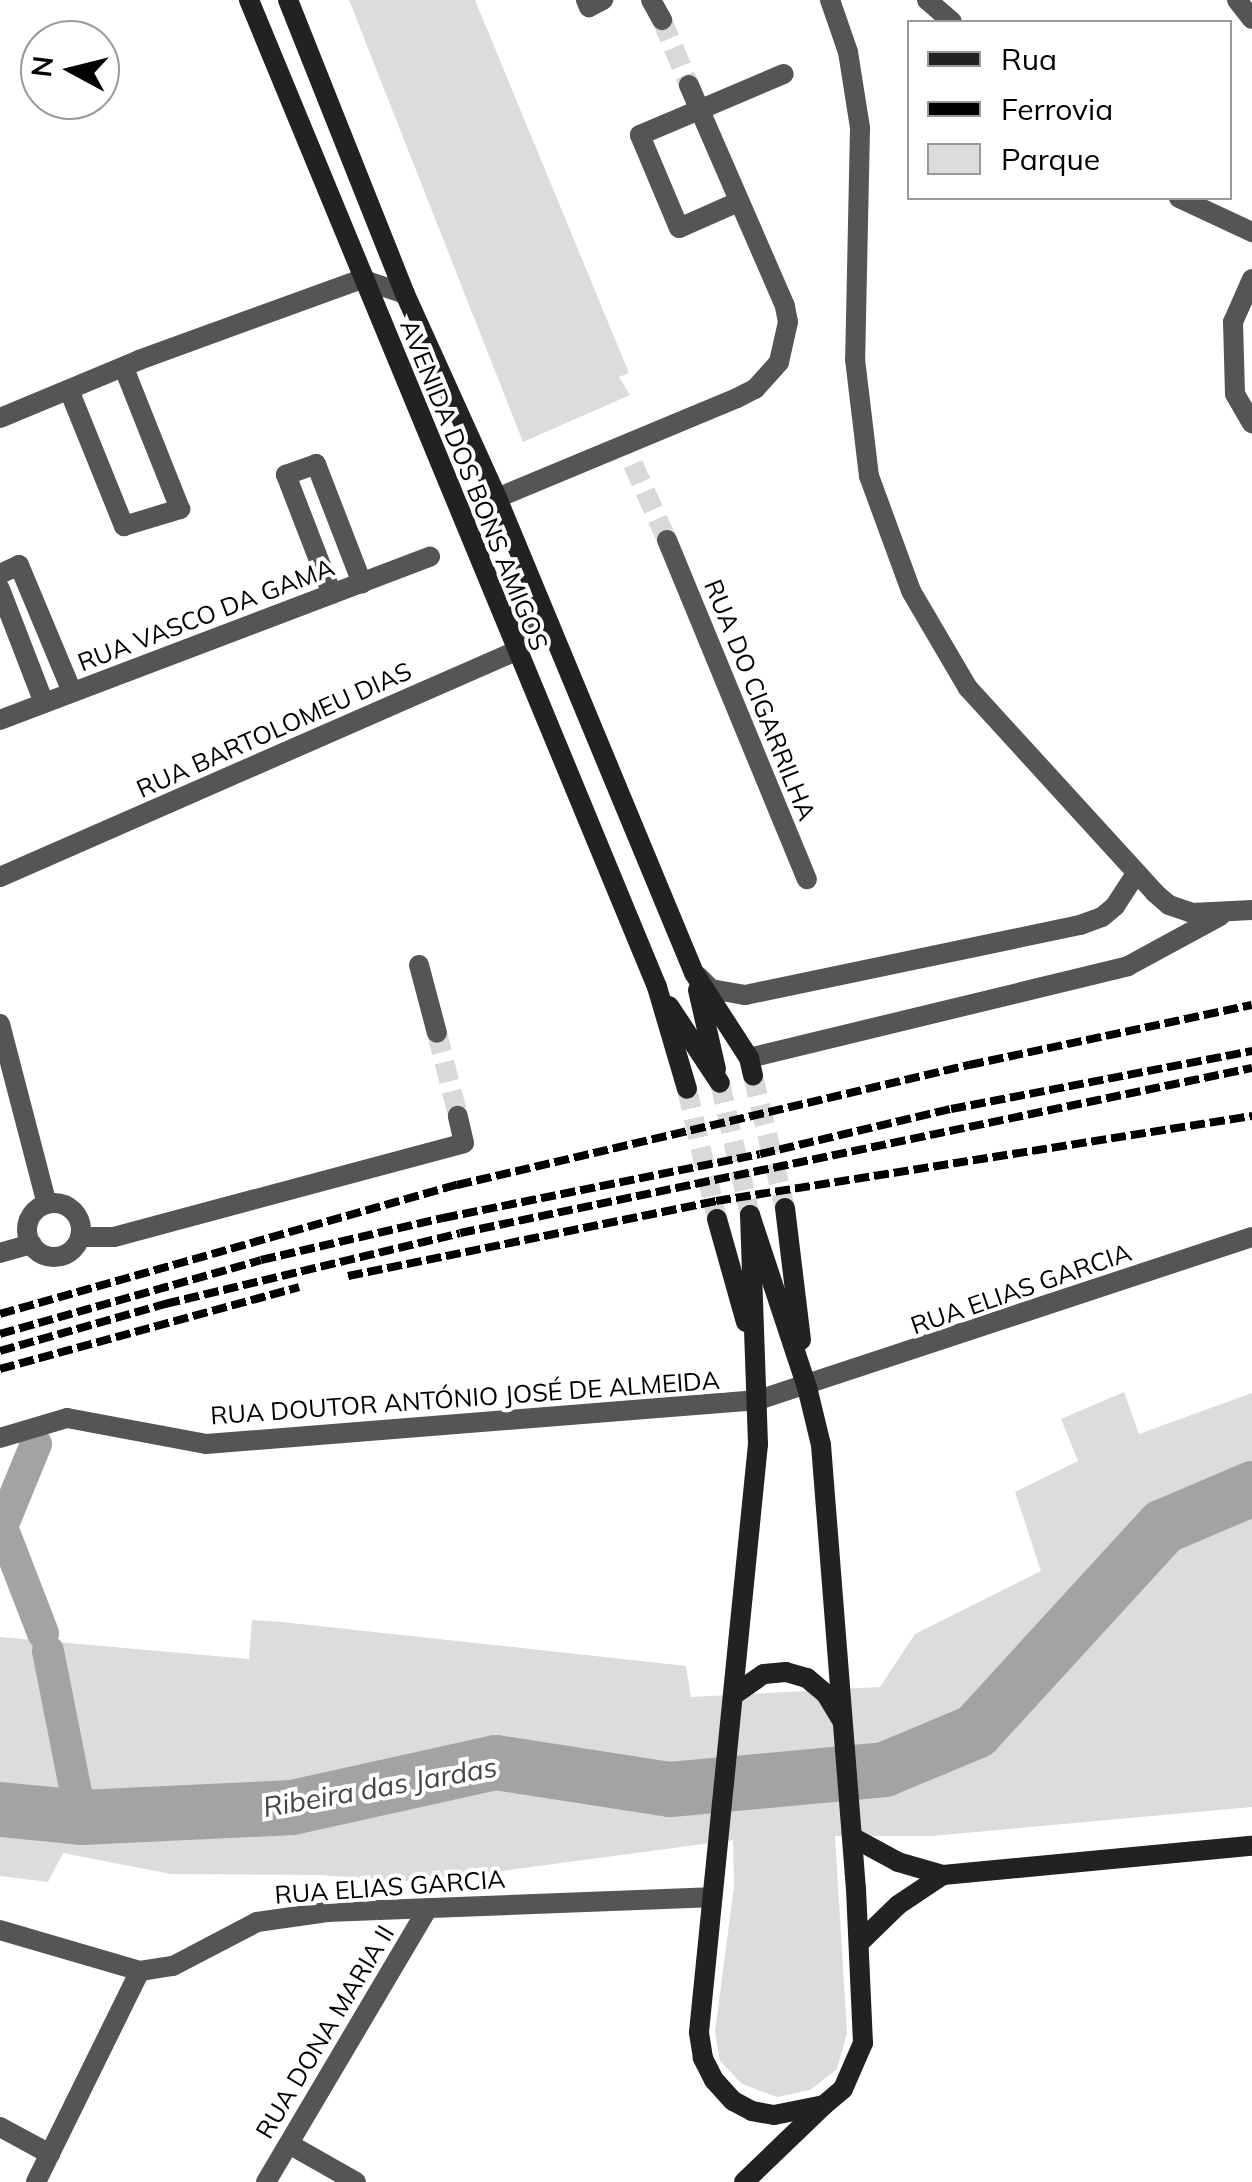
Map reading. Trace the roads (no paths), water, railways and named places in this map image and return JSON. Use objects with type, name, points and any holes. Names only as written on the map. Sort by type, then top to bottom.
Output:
[{"type":"main road","name":"AVENIDA DOS BONS AMIGOS","points":[[248,0],[657,987],[687,1089]]},
{"type":"main road","name":"AVENIDA DOS BONS AMIGOS","points":[[288,0],[405,294],[497,498],[694,973],[751,1067]]},
{"type":"main road","name":"AVENIDA DOS BONS AMIGOS","points":[[657,987],[720,1083],[694,973]]},
{"type":"main road","points":[[786,1208],[807,1387]]},
{"type":"main road","points":[[744,2182],[843,2089],[863,2043],[860,1942],[821,1445],[807,1387],[750,1215],[758,1400],[735,1694],[716,1838],[699,2032],[703,2058],[714,2080],[733,2101],[752,2112],[797,2114],[824,2105]]},
{"type":"main road","points":[[717,1219],[756,1358]]},
{"type":"main road","points":[[735,1694],[764,1674],[786,1672],[807,1678],[826,1694],[843,1721]]},
{"type":"main road","points":[[852,1837],[898,1862],[944,1875],[1252,1846]]},
{"type":"main road","points":[[860,1942],[898,1905],[944,1875]]},
{"type":"street","points":[[586,0],[588,7],[603,0]]},
{"type":"street","points":[[651,0],[662,20]]},
{"type":"street","points":[[830,0],[848,52],[860,128],[854,359],[875,492],[910,592],[968,688],[1135,875],[1169,905],[1192,913],[1222,915],[1252,910]]},
{"type":"street","points":[[927,0],[950,20]]},
{"type":"street","points":[[1237,0],[1252,18]]},
{"type":"street","points":[[738,202],[679,228],[640,135],[784,74]]},
{"type":"street","points":[[497,498],[631,454],[755,388],[779,362],[788,322],[688,86]]},
{"type":"street","points":[[1183,200],[1252,232]]},
{"type":"street","points":[[0,418],[361,278],[405,294]]},
{"type":"street","points":[[1252,280],[1233,322],[1235,394],[1252,424]]},
{"type":"street","points":[[70,390],[124,526],[180,509],[124,368]]},
{"type":"street","points":[[332,594],[286,474],[316,464],[362,583]]},
{"type":"street","name":"RUA DO CIGARRILHA","points":[[667,540],[807,880]]},
{"type":"street","name":"RUA VASCO DA GAMA","points":[[0,720],[430,557]]},
{"type":"street","points":[[0,574],[19,565],[72,692]]},
{"type":"street","points":[[0,589],[44,703]]},
{"type":"street","points":[[516,652],[536,598]]},
{"type":"street","name":"RUA BARTOLOMEU DIAS","points":[[0,877],[516,652]]},
{"type":"street","points":[[694,973],[712,989],[745,995],[1080,926],[1116,906],[1135,875]]},
{"type":"street","points":[[751,1067],[1128,966],[1222,915]]},
{"type":"street","points":[[419,965],[437,1033]]},
{"type":"street","points":[[0,1024],[47,1204]]},
{"type":"street","points":[[47,1204],[31,1217],[32,1244],[46,1256],[61,1256],[80,1237],[114,1237],[464,1143],[458,1116]]},
{"type":"street","points":[[47,1204],[73,1210],[79,1219],[80,1237]]},
{"type":"street","name":"RUA ELIAS GARCIA","points":[[758,1400],[1252,1238]]},
{"type":"street","points":[[0,1253],[32,1244]]},
{"type":"street","name":"RUA DOUTOR ANTÓNIO JOSÉ DE ALMEIDA","points":[[0,1438],[67,1418],[206,1444],[758,1400]]},
{"type":"street","name":"RUA ELIAS GARCIA","points":[[140,1972],[174,1966],[257,1922],[327,1912],[710,1897]]},
{"type":"street","name":"RUA DONA MARIA II","points":[[266,2182],[428,1908]]},
{"type":"street","points":[[0,1930],[140,1972],[36,2182]]},
{"type":"street","points":[[0,2127],[50,2154]]},
{"type":"street","points":[[288,2144],[356,2182]]},
{"type":"waterway","points":[[36,1444],[2,1527],[43,1633]]},
{"type":"waterway","name":"Ribeira das Jardas","points":[[0,1809],[81,1817],[292,1807],[495,1762],[670,1789],[884,1769],[975,1731],[1163,1526],[1252,1488]]},
{"type":"waterway","points":[[48,1651],[81,1817]]},
{"type":"tunnel","points":[[662,20],[689,85]]},
{"type":"tunnel","points":[[633,464],[667,540]]},
{"type":"tunnel","points":[[437,1033],[458,1116]]},
{"type":"tunnel","points":[[753,1076],[785,1208]]},
{"type":"tunnel","points":[[720,1083],[750,1215]]},
{"type":"tunnel","points":[[687,1089],[717,1219]]},
{"type":"railway","points":[[0,1314],[457,1185],[969,1065],[1252,1005]]},
{"type":"railway","points":[[0,1334],[261,1260],[443,1218],[760,1154],[951,1109],[1252,1051]]},
{"type":"railway","points":[[0,1351],[165,1304],[460,1233],[1252,1068]]},
{"type":"railway","points":[[348,1276],[716,1201],[1252,1116]]},
{"type":"railway","points":[[0,1369],[299,1287]]}]
